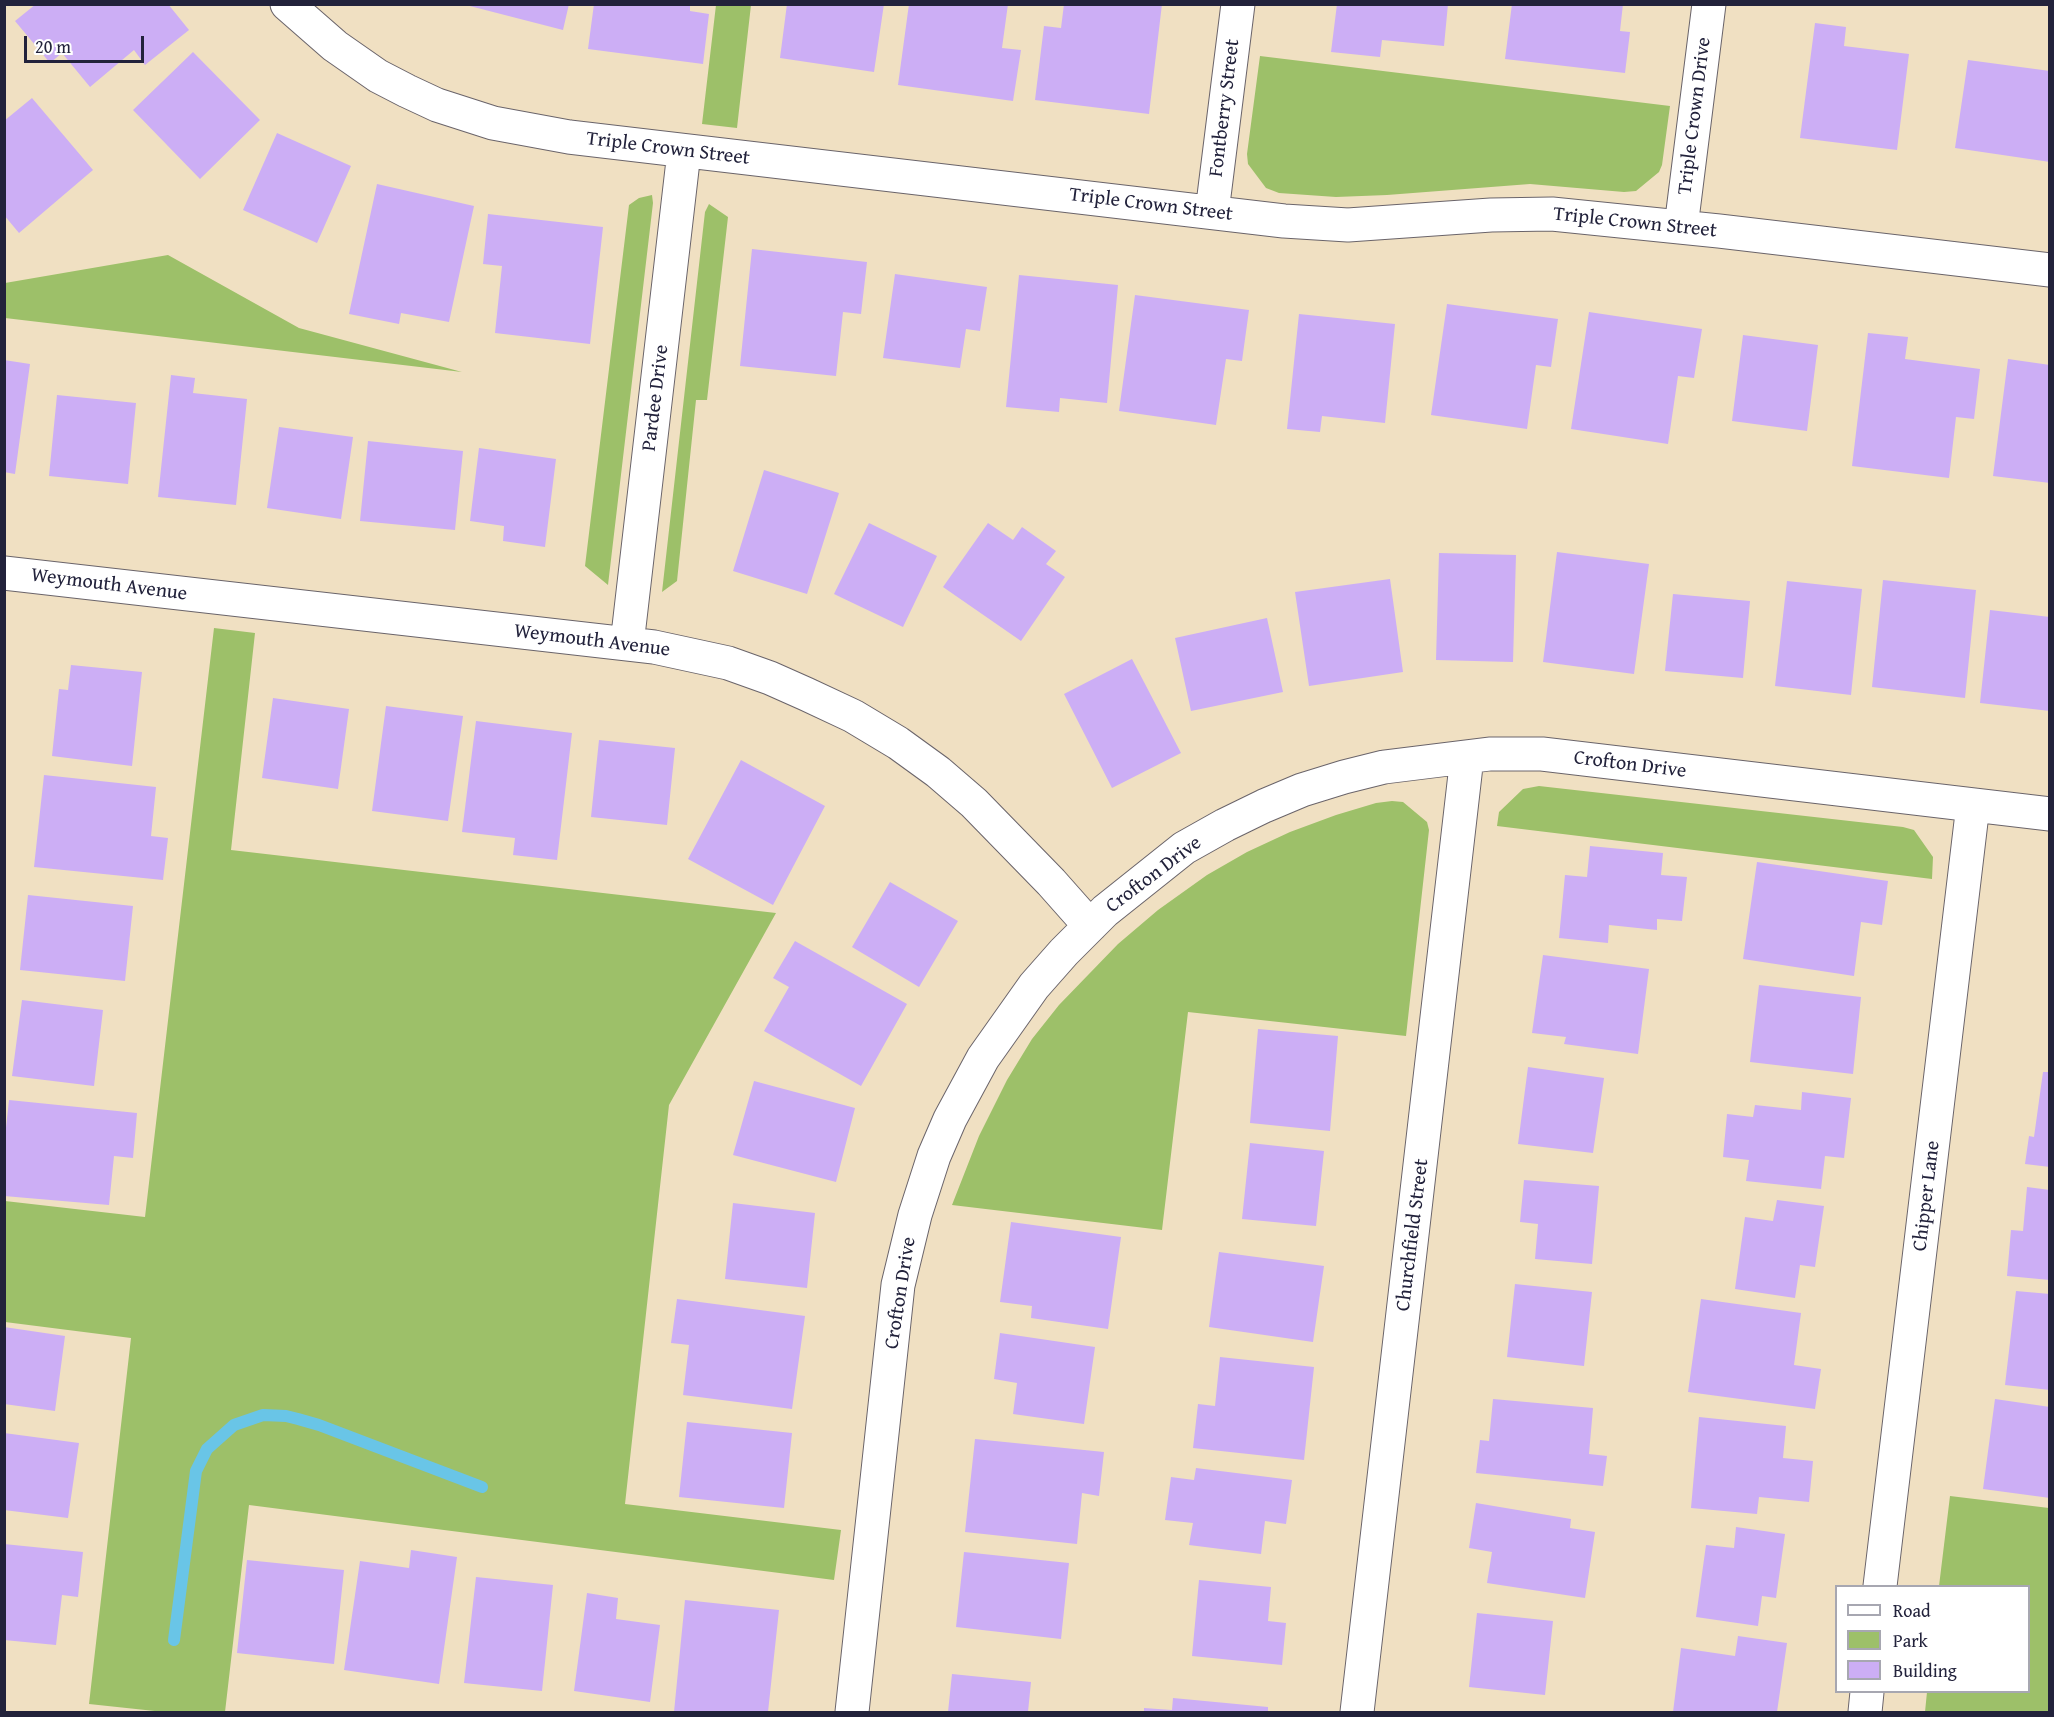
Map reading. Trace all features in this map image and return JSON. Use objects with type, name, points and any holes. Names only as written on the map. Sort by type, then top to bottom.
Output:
[{"type":"street","name":"Triple Crown Street","points":[[287,4],[335,46],[378,76],[437,105],[524,131],[684,152],[1320,224],[1376,224],[1491,215],[1552,214],[2049,270]]},
{"type":"street","name":"Fontberry Street","points":[[1212,212],[1238,4]]},
{"type":"street","name":"Triple Crown Drive","points":[[1681,227],[1709,4]]},
{"type":"street","name":"Pardee Drive","points":[[627,644],[684,152]]},
{"type":"street","name":"Weymouth Avenue","points":[[4,573],[627,644],[690,654],[728,663],[770,678],[853,716],[898,743],[938,772],[974,803],[1051,882],[1090,926]]},
{"type":"street","name":"Crofton Drive","points":[[852,1713],[898,1285],[922,1192],[950,1119],[983,1058],[1034,986],[1090,926],[1184,848],[1225,825],[1302,790],[1384,767],[1489,754],[1542,754],[2049,814]]},
{"type":"street","name":"Churchfield Street","points":[[1357,1713],[1467,757]]},
{"type":"street","name":"Chipper Lane","points":[[1880,1585],[1974,806]]},
{"type":"street","points":[[1865,1713],[1867,1693]]},
{"type":"green space","points":[[716,5],[751,5],[737,128],[702,124]]},
{"type":"green space","points":[[1260,56],[1670,106],[1662,165],[1659,172],[1636,191],[1624,192],[1530,184],[1336,197],[1279,193],[1266,188],[1248,164],[1247,154]]},
{"type":"green space","points":[[652,195],[653,203],[608,585],[585,566],[629,205],[639,198]]},
{"type":"green space","points":[[709,204],[728,217],[707,400],[696,400],[677,581],[662,592],[705,212]]},
{"type":"green space","points":[[168,255],[299,328],[462,372],[5,318],[5,283]]},
{"type":"green space","points":[[214,628],[255,633],[231,850],[776,913],[669,1105],[625,1504],[841,1530],[834,1580],[249,1505],[225,1712],[164,1712],[89,1704],[131,1338],[5,1322],[5,1201],[145,1217]]},
{"type":"green space","points":[[1539,786],[1903,827],[1914,830],[1933,857],[1932,879],[1497,826],[1499,812],[1523,789]]},
{"type":"green space","points":[[1403,802],[1427,822],[1429,830],[1406,1036],[1188,1012],[1162,1230],[952,1205],[979,1136],[1007,1080],[1032,1039],[1059,1005],[1118,944],[1158,910],[1207,875],[1247,852],[1290,832],[1336,815],[1376,803]]},
{"type":"green space","points":[[1950,1496],[2049,1508],[2049,1712],[1925,1712],[1927,1693],[2030,1693],[2030,1585],[1939,1585]]},
{"type":"building","points":[[36,4],[168,4],[189,30],[145,65],[134,50],[90,87],[62,53],[50,63],[15,21]]},
{"type":"building","points":[[462,4],[569,4],[563,30]]},
{"type":"building","points":[[594,4],[690,4],[690,11],[709,14],[703,64],[588,49]]},
{"type":"building","points":[[787,4],[884,4],[874,72],[780,58]]},
{"type":"building","points":[[909,4],[1008,4],[1002,48],[1021,50],[1013,101],[898,85]]},
{"type":"building","points":[[1064,4],[1162,4],[1149,114],[1035,100],[1044,26],[1061,28]]},
{"type":"building","points":[[1337,4],[1448,4],[1444,46],[1382,40],[1380,57],[1331,52]]},
{"type":"building","points":[[1512,4],[1623,4],[1620,31],[1630,32],[1625,73],[1505,59]]},
{"type":"building","points":[[1815,23],[1846,27],[1844,46],[1909,54],[1897,150],[1800,138]]},
{"type":"building","points":[[193,52],[260,120],[200,179],[133,110]]},
{"type":"building","points":[[1968,60],[2050,71],[2050,162],[1955,148]]},
{"type":"building","points":[[32,98],[93,170],[19,233],[4,215],[4,121]]},
{"type":"building","points":[[277,133],[351,166],[317,243],[243,210]]},
{"type":"building","points":[[377,184],[474,206],[449,322],[401,313],[399,324],[349,314]]},
{"type":"building","points":[[488,214],[603,227],[590,344],[495,333],[502,266],[483,264]]},
{"type":"building","points":[[752,249],[867,262],[861,314],[843,312],[836,376],[740,366]]},
{"type":"building","points":[[895,274],[987,287],[980,331],[966,329],[960,368],[883,358]]},
{"type":"building","points":[[1019,275],[1118,285],[1107,403],[1060,398],[1059,412],[1006,407]]},
{"type":"building","points":[[1135,295],[1249,310],[1242,361],[1226,359],[1216,425],[1119,411]]},
{"type":"building","points":[[1447,304],[1558,319],[1551,367],[1536,365],[1527,429],[1431,415]]},
{"type":"building","points":[[1589,312],[1702,329],[1694,378],[1678,376],[1668,444],[1571,429]]},
{"type":"building","points":[[1299,314],[1395,324],[1385,423],[1322,416],[1320,432],[1287,429]]},
{"type":"building","points":[[1868,333],[1908,337],[1905,359],[1980,369],[1974,419],[1956,417],[1949,478],[1852,466]]},
{"type":"building","points":[[1743,335],[1818,345],[1807,431],[1732,421]]},
{"type":"building","points":[[2008,359],[2050,365],[2050,483],[1993,476]]},
{"type":"building","points":[[4,360],[30,364],[15,474],[4,472]]},
{"type":"building","points":[[171,375],[195,378],[193,393],[247,399],[236,505],[158,497]]},
{"type":"building","points":[[57,395],[136,403],[128,484],[49,476]]},
{"type":"building","points":[[279,427],[353,437],[341,519],[267,508]]},
{"type":"building","points":[[368,441],[463,451],[455,530],[360,521]]},
{"type":"building","points":[[479,448],[556,459],[545,547],[503,541],[504,526],[470,521]]},
{"type":"building","points":[[764,470],[839,493],[807,594],[733,571]]},
{"type":"building","points":[[869,523],[937,556],[903,627],[834,594]]},
{"type":"building","points":[[988,523],[1013,540],[1022,527],[1056,551],[1046,564],[1065,577],[1021,641],[943,587]]},
{"type":"building","points":[[1557,552],[1649,564],[1634,674],[1543,662]]},
{"type":"building","points":[[1439,553],[1516,555],[1513,662],[1436,660]]},
{"type":"building","points":[[1390,579],[1403,672],[1309,686],[1295,592]]},
{"type":"building","points":[[1883,580],[1976,590],[1965,698],[1872,687]]},
{"type":"building","points":[[1787,581],[1862,589],[1851,695],[1775,686]]},
{"type":"building","points":[[1673,594],[1750,601],[1743,678],[1665,671]]},
{"type":"building","points":[[1990,610],[2050,617],[2050,711],[1980,703]]},
{"type":"building","points":[[1267,618],[1283,692],[1191,711],[1175,638]]},
{"type":"building","points":[[1132,659],[1181,753],[1112,788],[1064,694]]},
{"type":"building","points":[[71,665],[142,672],[132,766],[52,756],[59,689],[68,690]]},
{"type":"building","points":[[273,698],[349,709],[338,789],[262,778]]},
{"type":"building","points":[[386,706],[463,716],[448,821],[372,811]]},
{"type":"building","points":[[476,721],[572,733],[557,860],[513,855],[515,838],[462,832]]},
{"type":"building","points":[[599,740],[675,748],[667,825],[591,817]]},
{"type":"building","points":[[741,760],[825,806],[773,905],[688,859]]},
{"type":"building","points":[[44,775],[156,787],[151,836],[168,838],[163,880],[34,867]]},
{"type":"building","points":[[1590,846],[1663,853],[1661,875],[1687,877],[1682,921],[1657,919],[1657,930],[1609,925],[1608,943],[1559,938],[1565,875],[1587,877]]},
{"type":"building","points":[[1757,862],[1888,881],[1882,925],[1861,922],[1854,976],[1743,959]]},
{"type":"building","points":[[890,882],[958,921],[919,987],[852,947]]},
{"type":"building","points":[[28,895],[133,906],[125,981],[20,970]]},
{"type":"building","points":[[795,941],[907,1004],[861,1086],[764,1031],[789,987],[773,978]]},
{"type":"building","points":[[1543,955],[1649,969],[1638,1054],[1564,1044],[1566,1037],[1532,1033]]},
{"type":"building","points":[[1759,985],[1861,997],[1853,1074],[1750,1062]]},
{"type":"building","points":[[22,1000],[103,1010],[94,1086],[12,1076]]},
{"type":"building","points":[[1258,1029],[1338,1036],[1330,1131],[1250,1123]]},
{"type":"building","points":[[1528,1067],[1604,1078],[1593,1153],[1518,1144]]},
{"type":"building","points":[[2043,1072],[2050,1072],[2050,1167],[2025,1164],[2029,1136],[2034,1137]]},
{"type":"building","points":[[754,1081],[855,1108],[836,1182],[733,1155]]},
{"type":"building","points":[[1802,1092],[1851,1098],[1844,1158],[1825,1156],[1821,1189],[1746,1181],[1749,1160],[1723,1157],[1727,1114],[1753,1117],[1755,1105],[1801,1110]]},
{"type":"building","points":[[9,1100],[137,1113],[133,1158],[114,1156],[109,1205],[4,1196],[4,1146]]},
{"type":"building","points":[[1250,1143],[1324,1151],[1316,1226],[1242,1219]]},
{"type":"building","points":[[1524,1180],[1599,1186],[1592,1264],[1535,1259],[1538,1224],[1520,1222]]},
{"type":"building","points":[[2027,1187],[2050,1190],[2050,1280],[2007,1276],[2011,1230],[2023,1231]]},
{"type":"building","points":[[1777,1200],[1824,1206],[1815,1267],[1800,1265],[1795,1298],[1735,1289],[1745,1217],[1773,1221]]},
{"type":"building","points":[[733,1203],[815,1213],[807,1288],[725,1279]]},
{"type":"building","points":[[1011,1222],[1121,1237],[1108,1329],[1031,1318],[1032,1306],[1000,1302]]},
{"type":"building","points":[[1219,1252],[1324,1266],[1313,1342],[1209,1327]]},
{"type":"building","points":[[1515,1284],[1592,1292],[1584,1366],[1507,1357]]},
{"type":"building","points":[[2016,1291],[2050,1294],[2050,1390],[2005,1385]]},
{"type":"building","points":[[677,1299],[805,1316],[792,1409],[683,1395],[689,1345],[671,1343]]},
{"type":"building","points":[[1701,1299],[1801,1313],[1794,1365],[1821,1369],[1815,1409],[1688,1392]]},
{"type":"building","points":[[4,1327],[65,1336],[55,1411],[4,1404]]},
{"type":"building","points":[[1000,1333],[1095,1347],[1084,1424],[1013,1414],[1017,1383],[994,1379]]},
{"type":"building","points":[[1220,1357],[1314,1367],[1304,1460],[1193,1448],[1198,1404],[1215,1406]]},
{"type":"building","points":[[1493,1399],[1593,1408],[1589,1454],[1607,1456],[1603,1486],[1476,1473],[1480,1440],[1489,1441]]},
{"type":"building","points":[[1995,1399],[2050,1407],[2050,1498],[1983,1489]]},
{"type":"building","points":[[1699,1417],[1786,1426],[1783,1458],[1813,1461],[1809,1502],[1759,1497],[1757,1514],[1691,1508]]},
{"type":"building","points":[[687,1422],[792,1433],[784,1508],[679,1497]]},
{"type":"building","points":[[4,1433],[79,1443],[68,1518],[4,1510]]},
{"type":"building","points":[[975,1439],[1104,1452],[1099,1496],[1082,1493],[1077,1544],[965,1532]]},
{"type":"building","points":[[1196,1468],[1292,1480],[1286,1524],[1265,1521],[1261,1554],[1189,1545],[1193,1523],[1165,1520],[1171,1477],[1194,1480]]},
{"type":"building","points":[[1476,1503],[1571,1519],[1570,1528],[1595,1532],[1585,1598],[1487,1583],[1492,1552],[1469,1548]]},
{"type":"building","points":[[1736,1527],[1785,1534],[1776,1598],[1762,1596],[1758,1626],[1696,1617],[1706,1545],[1734,1548]]},
{"type":"building","points":[[4,1544],[83,1552],[78,1597],[62,1595],[56,1645],[4,1640]]},
{"type":"building","points":[[411,1550],[457,1557],[439,1684],[344,1670],[360,1561],[409,1568]]},
{"type":"building","points":[[964,1552],[1069,1563],[1061,1639],[956,1627]]},
{"type":"building","points":[[247,1560],[344,1570],[334,1664],[237,1653]]},
{"type":"building","points":[[476,1577],[553,1585],[542,1691],[464,1683]]},
{"type":"building","points":[[1199,1580],[1271,1587],[1268,1621],[1286,1623],[1282,1665],[1192,1656]]},
{"type":"building","points":[[587,1593],[618,1598],[616,1619],[660,1625],[650,1702],[574,1691]]},
{"type":"building","points":[[685,1600],[779,1610],[768,1712],[674,1712]]},
{"type":"building","points":[[1477,1613],[1553,1621],[1545,1695],[1469,1687]]},
{"type":"building","points":[[1738,1636],[1787,1643],[1777,1712],[1673,1712],[1681,1648],[1735,1656]]},
{"type":"building","points":[[952,1674],[1031,1682],[1028,1712],[948,1712]]},
{"type":"building","points":[[1173,1698],[1268,1707],[1268,1712],[1144,1712],[1144,1708],[1172,1710]]},
{"type":"waterway","points":[[174,1640],[196,1471],[207,1449],[234,1425],[263,1415],[286,1416],[319,1425],[482,1487]]}]
